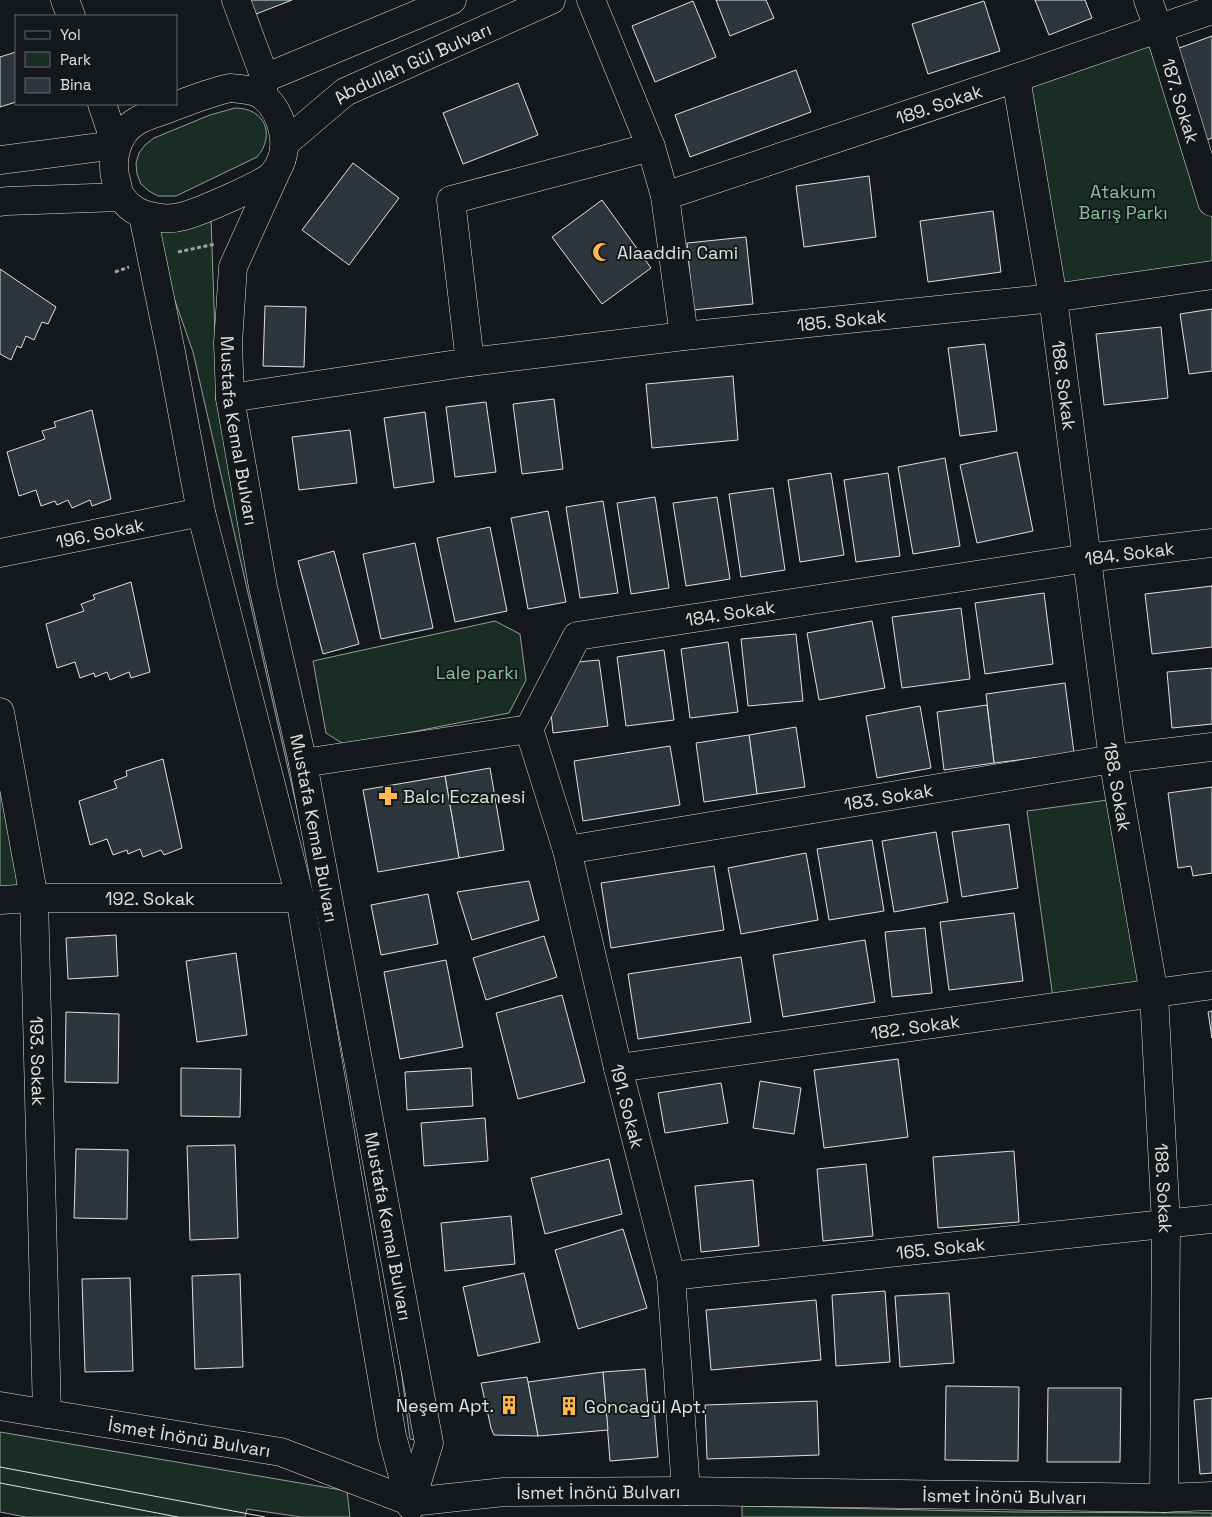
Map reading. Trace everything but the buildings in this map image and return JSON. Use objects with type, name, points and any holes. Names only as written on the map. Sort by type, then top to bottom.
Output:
[{"type":"street","points":[[65,0],[71,15]]},
{"type":"street","points":[[236,0],[263,86],[282,125],[283,152],[273,174],[261,183],[184,216],[168,219],[144,216],[130,207],[121,197],[114,175],[113,160],[116,146],[125,132],[136,121],[214,92],[230,88],[246,90],[263,86],[449,1]]},
{"type":"street","name":"Abdullah Gül Bulvarı","points":[[283,152],[344,92],[551,0]]},
{"type":"street","points":[[591,0],[651,147],[665,196],[684,336]]},
{"type":"street","name":"187. Sokak","points":[[1148,0],[1212,202]]},
{"type":"street","name":"189. Sokak","points":[[665,196],[1159,30],[1212,10]]},
{"type":"street","name":"188. Sokak","points":[[1016,78],[1053,298],[1112,759],[1154,994],[1166,1224],[1164,1498]]},
{"type":"street","points":[[102,105],[116,146]]},
{"type":"street","points":[[0,160],[116,146]]},
{"type":"street","points":[[470,362],[451,200],[651,147]]},
{"type":"street","name":"Mustafa Kemal Bulvarı","points":[[283,152],[233,267],[228,343],[230,398],[262,587],[303,763],[429,1442],[411,1510]]},
{"type":"street","points":[[0,202],[121,197]]},
{"type":"street","name":"Mustafa Kemal Bulvarı","points":[[144,216],[201,512],[300,898],[392,1436],[411,1510]]},
{"type":"street","name":"185. Sokak","points":[[230,398],[470,362],[684,336],[1053,298],[1212,274]]},
{"type":"street","name":"196. Sokak","points":[[0,553],[201,512]]},
{"type":"street","name":"184. Sokak","points":[[529,729],[577,636],[1087,558],[1212,543]]},
{"type":"street","name":"193. Sokak","points":[[0,712],[34,898],[47,1414]]},
{"type":"street","points":[[303,763],[529,729]]},
{"type":"street","name":"191. Sokak","points":[[529,729],[567,850],[618,1068],[671,1276],[686,1491]]},
{"type":"street","name":"183. Sokak","points":[[567,850],[1112,759],[1212,747]]},
{"type":"street","name":"192. Sokak","points":[[0,900],[34,898],[300,898]]},
{"type":"street","name":"182. Sokak","points":[[618,1068],[1212,985]]},
{"type":"street","name":"165. Sokak","points":[[671,1276],[1212,1219]]},
{"type":"street","name":"İsmet İnönü Bulvarı","points":[[0,1406],[282,1452],[411,1510],[504,1492],[686,1491],[1164,1498],[1212,1496]]},
{"type":"path","points":[[115,272],[162,256],[219,243],[244,243]]},
{"type":"green space","name":"Atakum Barış Parkı","points":[[1159,30],[1212,202],[1212,275],[1053,298],[1016,78]]},
{"type":"green space","points":[[235,108],[245,109],[254,113],[264,124],[266,140],[263,149],[257,157],[176,196],[158,196],[141,184],[137,174],[136,163],[139,153],[145,145],[154,138],[210,115]]},
{"type":"green space","points":[[211,218],[216,367],[420,1441],[410,1439],[393,1308],[307,852],[193,352],[151,232]]},
{"type":"green space","name":"Lale parkı","points":[[495,621],[520,634],[526,680],[509,713],[345,745],[326,733],[313,661]]},
{"type":"green space","points":[[0,768],[29,895],[0,898]]},
{"type":"green space","points":[[1115,799],[1141,986],[1053,998],[1027,811]]},
{"type":"green space","points":[[0,1432],[347,1491],[350,1517],[301,1517],[247,1509],[245,1517],[26,1517],[0,1512]]},
{"type":"green space","points":[[742,1506],[1016,1512],[1212,1513],[1212,1517],[742,1517]]},
{"type":"tram line","points":[[0,1467],[265,1517]]},
{"type":"tram line","points":[[0,1483],[178,1517]]},
{"type":"place","name":"Alaaddin Cami","points":[[602,252]]},
{"type":"place","name":"Balcı Eczanesi","points":[[388,796]]},
{"type":"place","name":"Neşem Apt.","points":[[509,1405]]},
{"type":"place","name":"Goncagül Apt.","points":[[569,1406]]}]
